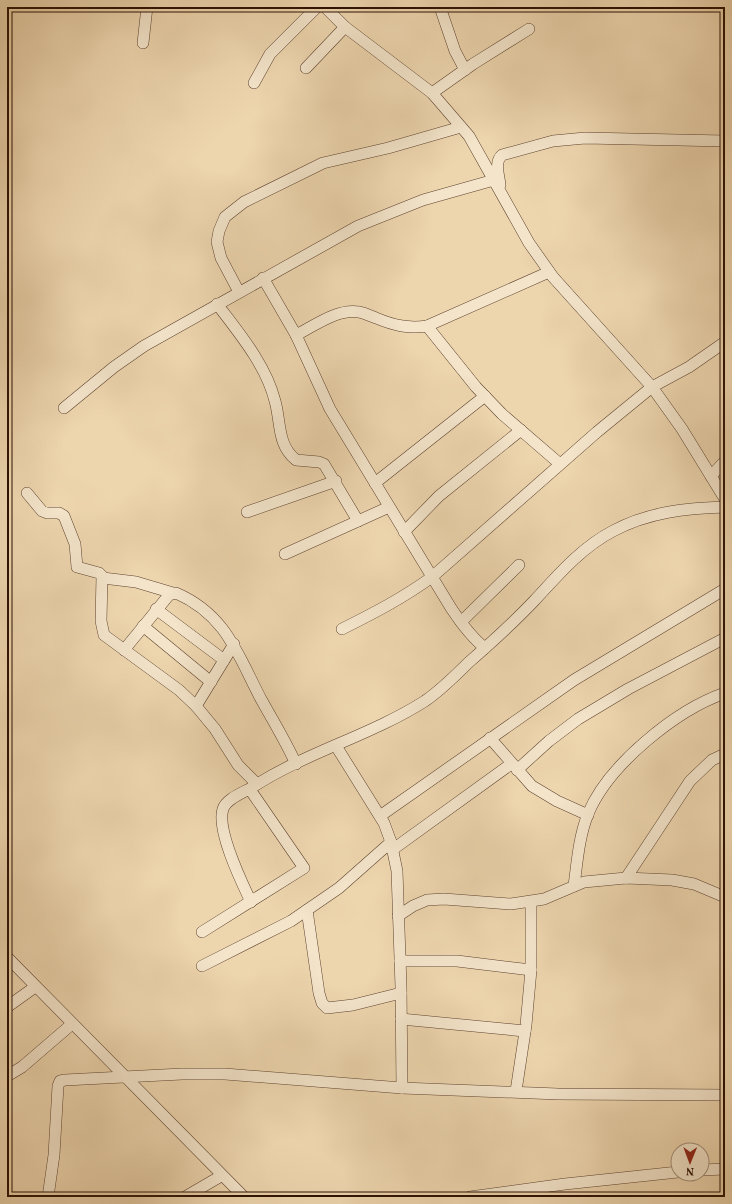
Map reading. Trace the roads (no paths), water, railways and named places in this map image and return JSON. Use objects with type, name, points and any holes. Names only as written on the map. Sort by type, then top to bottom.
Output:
[{"type":"street","points":[[143,43],[147,7]]},
{"type":"street","points":[[254,83],[270,54],[317,7]]},
{"type":"street","points":[[325,7],[345,27],[432,93],[469,136],[529,243],[549,272],[576,305],[652,387],[682,429],[725,498]]},
{"type":"street","points":[[336,18],[340,7]]},
{"type":"street","points":[[440,7],[454,51],[465,70]]},
{"type":"street","points":[[306,68],[345,27]]},
{"type":"street","points":[[432,93],[529,29]]},
{"type":"street","points":[[239,292],[221,258],[217,242],[219,231],[225,217],[244,202],[323,163],[402,144],[461,127]]},
{"type":"street","points":[[502,194],[497,164],[498,158],[502,155],[525,147],[553,141],[585,138],[725,141]]},
{"type":"street","points":[[64,408],[114,367],[144,346],[358,226],[423,200],[494,180]]},
{"type":"street","points":[[296,335],[330,317],[348,312],[359,312],[399,326],[415,328],[427,326],[549,272]]},
{"type":"street","points":[[263,278],[296,335],[330,409],[404,532],[461,622],[476,640],[486,648]]},
{"type":"street","points":[[217,304],[263,371],[275,401],[281,438],[291,456],[296,460],[320,462],[324,464],[336,480],[358,521]]},
{"type":"street","points":[[427,326],[485,396],[502,414],[560,464]]},
{"type":"street","points":[[342,629],[409,594],[432,576],[560,464],[652,387],[689,366],[725,342]]},
{"type":"street","points":[[375,483],[485,396]]},
{"type":"street","points":[[404,532],[439,496],[521,430]]},
{"type":"street","points":[[710,476],[725,461]]},
{"type":"street","points":[[247,512],[336,480]]},
{"type":"street","points":[[27,493],[42,510],[62,514],[75,544],[77,567],[98,573],[103,578],[136,582],[180,595],[198,606],[216,621],[234,644],[296,764]]},
{"type":"street","points":[[285,554],[389,507]]},
{"type":"street","points":[[251,902],[230,854],[222,820],[223,809],[228,801],[296,764],[336,746],[425,701],[513,623],[579,555],[614,530],[640,519],[660,513],[701,508],[725,507]]},
{"type":"street","points":[[461,622],[519,565]]},
{"type":"street","points":[[103,578],[102,631],[108,639],[196,706],[215,729],[238,765],[254,786],[255,796],[304,868],[202,932]]},
{"type":"street","points":[[380,816],[574,680],[725,589]]},
{"type":"street","points":[[124,650],[156,609],[173,593]]},
{"type":"street","points":[[156,609],[224,660]]},
{"type":"street","points":[[143,626],[211,682]]},
{"type":"street","points":[[202,966],[291,921],[339,888],[392,846],[514,767],[578,719],[628,689],[725,638]]},
{"type":"street","points":[[196,706],[234,644]]},
{"type":"street","points":[[574,886],[579,850],[588,815],[599,792],[617,768],[663,728],[710,698],[725,693]]},
{"type":"street","points":[[490,738],[532,786],[557,801],[588,815]]},
{"type":"street","points":[[336,746],[380,816],[392,846],[397,871],[402,1088]]},
{"type":"street","points":[[626,878],[659,825],[690,780],[712,760],[725,754]]},
{"type":"street","points":[[398,916],[413,906],[427,900],[444,899],[511,904],[531,902],[544,899],[584,882],[626,878],[672,880],[694,884],[725,897]]},
{"type":"street","points":[[516,1091],[525,1032],[531,970],[531,902]]},
{"type":"street","points":[[307,910],[319,993],[322,1003],[327,1008],[353,1005],[401,993]]},
{"type":"street","points":[[7,957],[221,1176],[244,1197]]},
{"type":"street","points":[[400,961],[458,961],[531,970]]},
{"type":"street","points":[[7,1007],[35,987]]},
{"type":"street","points":[[401,1019],[525,1032]]},
{"type":"street","points":[[7,1076],[22,1066],[72,1024]]},
{"type":"street","points":[[48,1197],[54,1155],[58,1086],[60,1081],[123,1076],[225,1074],[402,1088],[624,1095],[725,1095]]},
{"type":"street","points":[[710,1170],[725,1169]]},
{"type":"street","points":[[470,1197],[565,1184],[670,1173]]},
{"type":"street","points":[[185,1197],[221,1176]]}]
